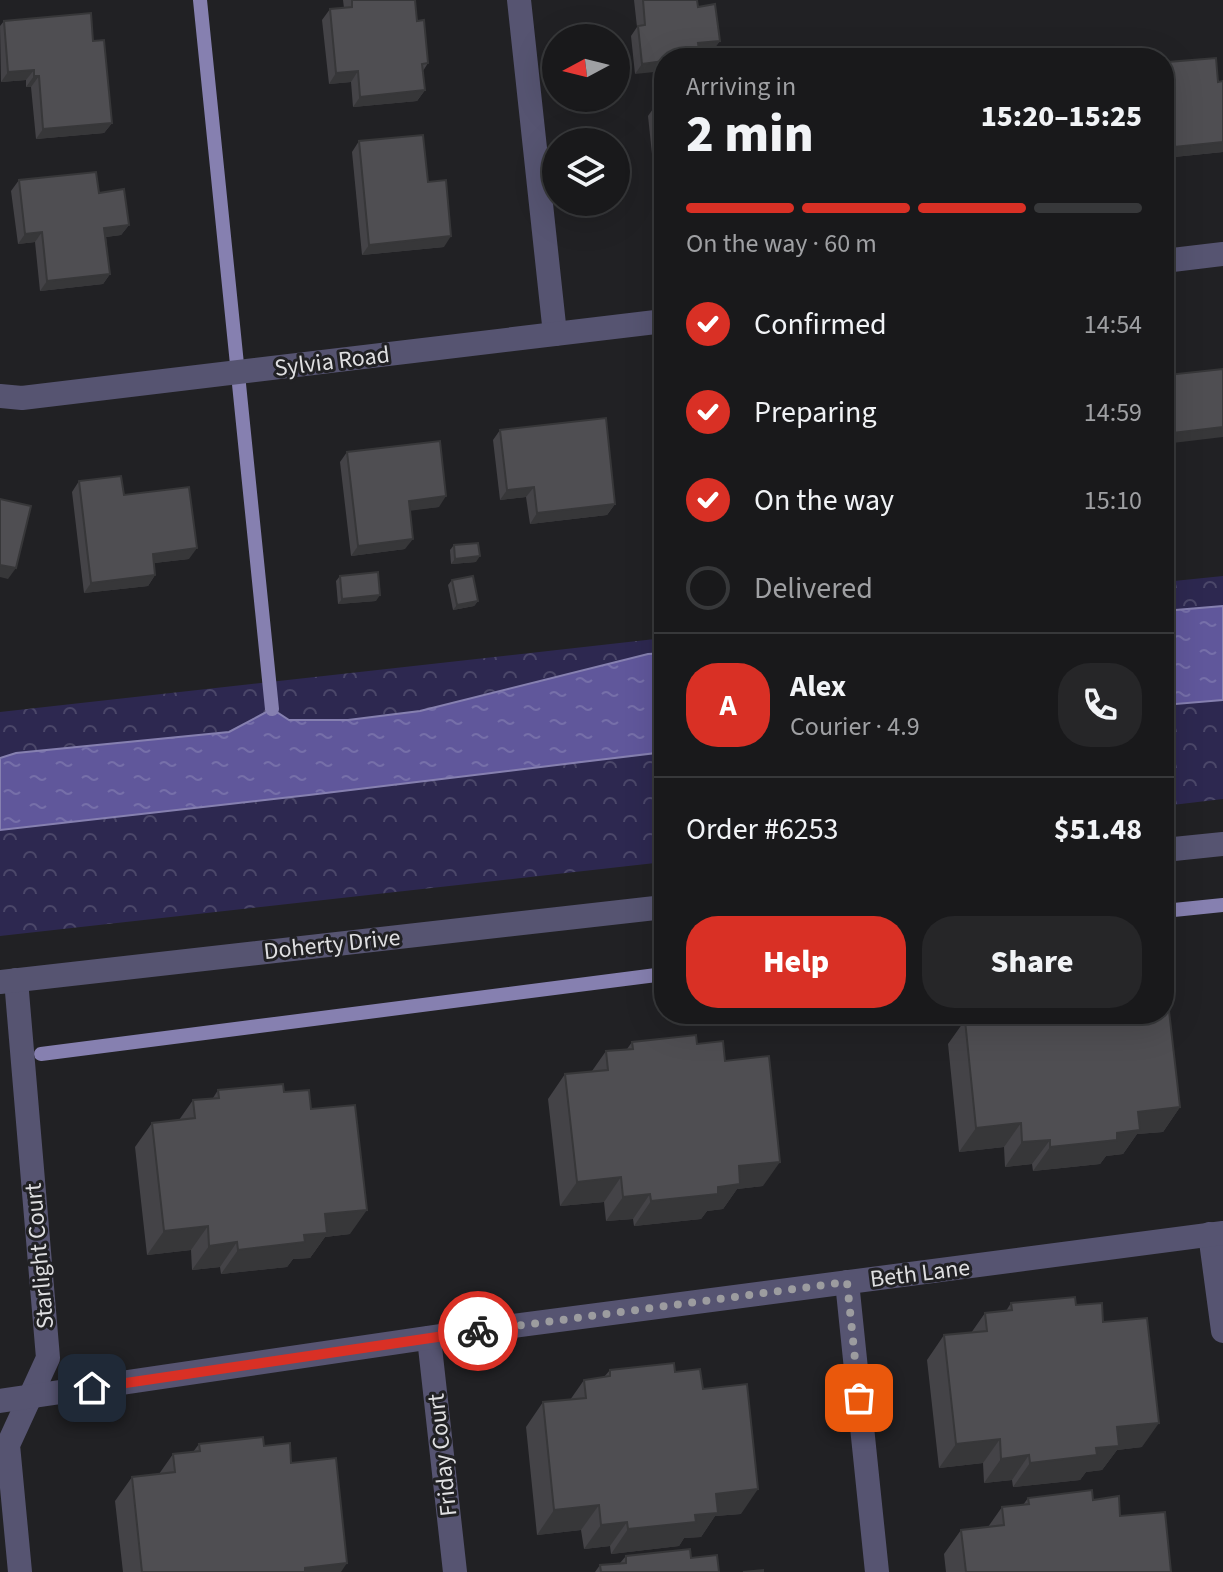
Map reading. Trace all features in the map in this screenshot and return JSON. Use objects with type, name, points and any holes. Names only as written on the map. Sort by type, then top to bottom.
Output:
[{"type":"street","points":[[519,0],[555,334]]},
{"type":"street","points":[[1174,260],[1223,254]]},
{"type":"street","name":"Sylvia Road","points":[[0,396],[22,398],[654,322]]},
{"type":"street","points":[[1174,849],[1223,844]]},
{"type":"street","name":"Doherty Drive","points":[[8,981],[654,908]]},
{"type":"street","name":"Starlight Court","points":[[8,981],[48,1358],[8,1445],[20,1572]]},
{"type":"street","points":[[1216,1234],[1223,1331]]},
{"type":"street","name":"Beth Lane","points":[[0,1401],[429,1338],[1216,1234]]},
{"type":"street","points":[[847,1282],[877,1572]]},
{"type":"street","name":"Friday Court","points":[[429,1338],[455,1572]]},
{"type":"green space","points":[[1223,576],[1223,799],[1174,805],[1174,581]]},
{"type":"green space","points":[[654,639],[654,863],[0,936],[0,712]]},
{"type":"water","points":[[1223,606],[1223,700],[1174,704],[1174,610]]},
{"type":"water","points":[[654,654],[654,753],[0,830],[0,758],[16,753],[229,732],[272,709],[289,720],[348,720],[420,711]]},
{"type":"building","points":[[352,0],[415,0],[417,21],[424,20],[428,63],[422,64],[425,90],[360,97],[358,71],[336,73],[330,9],[352,7]]},
{"type":"building","points":[[643,0],[697,0],[698,7],[715,4],[720,41],[698,43],[699,48],[654,48],[654,62],[642,64],[638,26],[645,25]]},
{"type":"building","points":[[91,13],[93,41],[104,40],[112,123],[43,129],[39,76],[34,76],[34,70],[8,72],[4,21]]},
{"type":"building","points":[[1216,58],[1218,82],[1223,81],[1223,142],[1174,147],[1174,62]]},
{"type":"building","points":[[423,135],[428,182],[446,180],[451,236],[369,245],[359,141]]},
{"type":"building","points":[[96,172],[99,193],[124,189],[129,225],[104,228],[110,274],[47,281],[42,232],[25,234],[19,180]]},
{"type":"building","points":[[1223,369],[1223,427],[1174,433],[1174,374]]},
{"type":"building","points":[[606,418],[615,504],[537,513],[534,487],[507,490],[500,430]]},
{"type":"building","points":[[440,441],[446,496],[409,501],[413,539],[358,546],[347,452]]},
{"type":"building","points":[[121,476],[124,495],[189,487],[197,548],[153,554],[155,575],[91,583],[79,481]]},
{"type":"building","points":[[0,499],[31,506],[16,568],[0,565]]},
{"type":"building","points":[[478,543],[480,556],[455,559],[454,545]]},
{"type":"building","points":[[378,572],[380,595],[342,599],[340,576]]},
{"type":"building","points":[[473,576],[478,601],[457,605],[452,580]]},
{"type":"building","points":[[965,1024],[1171,1024],[1180,1107],[1138,1112],[1140,1130],[1117,1133],[1117,1140],[1050,1147],[1050,1140],[1022,1142],[1021,1123],[976,1128]]},
{"type":"building","points":[[696,1035],[697,1044],[723,1041],[725,1061],[769,1056],[780,1162],[739,1166],[740,1184],[718,1187],[718,1194],[651,1201],[650,1194],[623,1197],[621,1177],[577,1182],[565,1074],[608,1070],[606,1051],[633,1049],[632,1042]]},
{"type":"building","points":[[283,1084],[284,1092],[309,1090],[311,1109],[355,1105],[367,1210],[325,1214],[327,1233],[304,1235],[305,1242],[238,1250],[237,1242],[209,1246],[208,1226],[164,1231],[152,1123],[195,1118],[193,1100],[219,1098],[218,1090]]},
{"type":"building","points":[[1075,1297],[1076,1305],[1102,1303],[1103,1322],[1147,1318],[1159,1423],[1117,1427],[1119,1446],[1096,1448],[1097,1455],[1030,1463],[1029,1455],[1001,1459],[1000,1439],[956,1444],[944,1335],[987,1331],[985,1313],[1012,1310],[1011,1303]]},
{"type":"building","points":[[674,1363],[675,1372],[700,1369],[703,1389],[747,1384],[758,1489],[716,1494],[718,1513],[695,1515],[696,1522],[628,1529],[627,1522],[601,1525],[599,1505],[554,1510],[543,1402],[586,1398],[584,1380],[610,1376],[610,1370]]},
{"type":"building","points":[[263,1437],[264,1446],[290,1443],[291,1463],[336,1458],[347,1563],[305,1568],[305,1572],[142,1572],[132,1477],[175,1472],[173,1454],[200,1451],[199,1444]]},
{"type":"building","points":[[1092,1490],[1093,1500],[1119,1496],[1120,1516],[1165,1512],[1171,1572],[966,1572],[961,1530],[1004,1525],[1002,1507],[1029,1504],[1028,1498]]},
{"type":"building","points":[[690,1549],[691,1558],[717,1555],[719,1572],[601,1572],[600,1565],[626,1563],[626,1556]]},
{"type":"waterway","points":[[200,0],[272,709]]},
{"type":"waterway","points":[[1174,910],[1223,905]]},
{"type":"waterway","points":[[41,1054],[654,975]]},
{"type":"way so far","points":[[478,1331],[847,1282],[859,1398]]},
{"type":"route","points":[[92,1388],[478,1331]]}]
